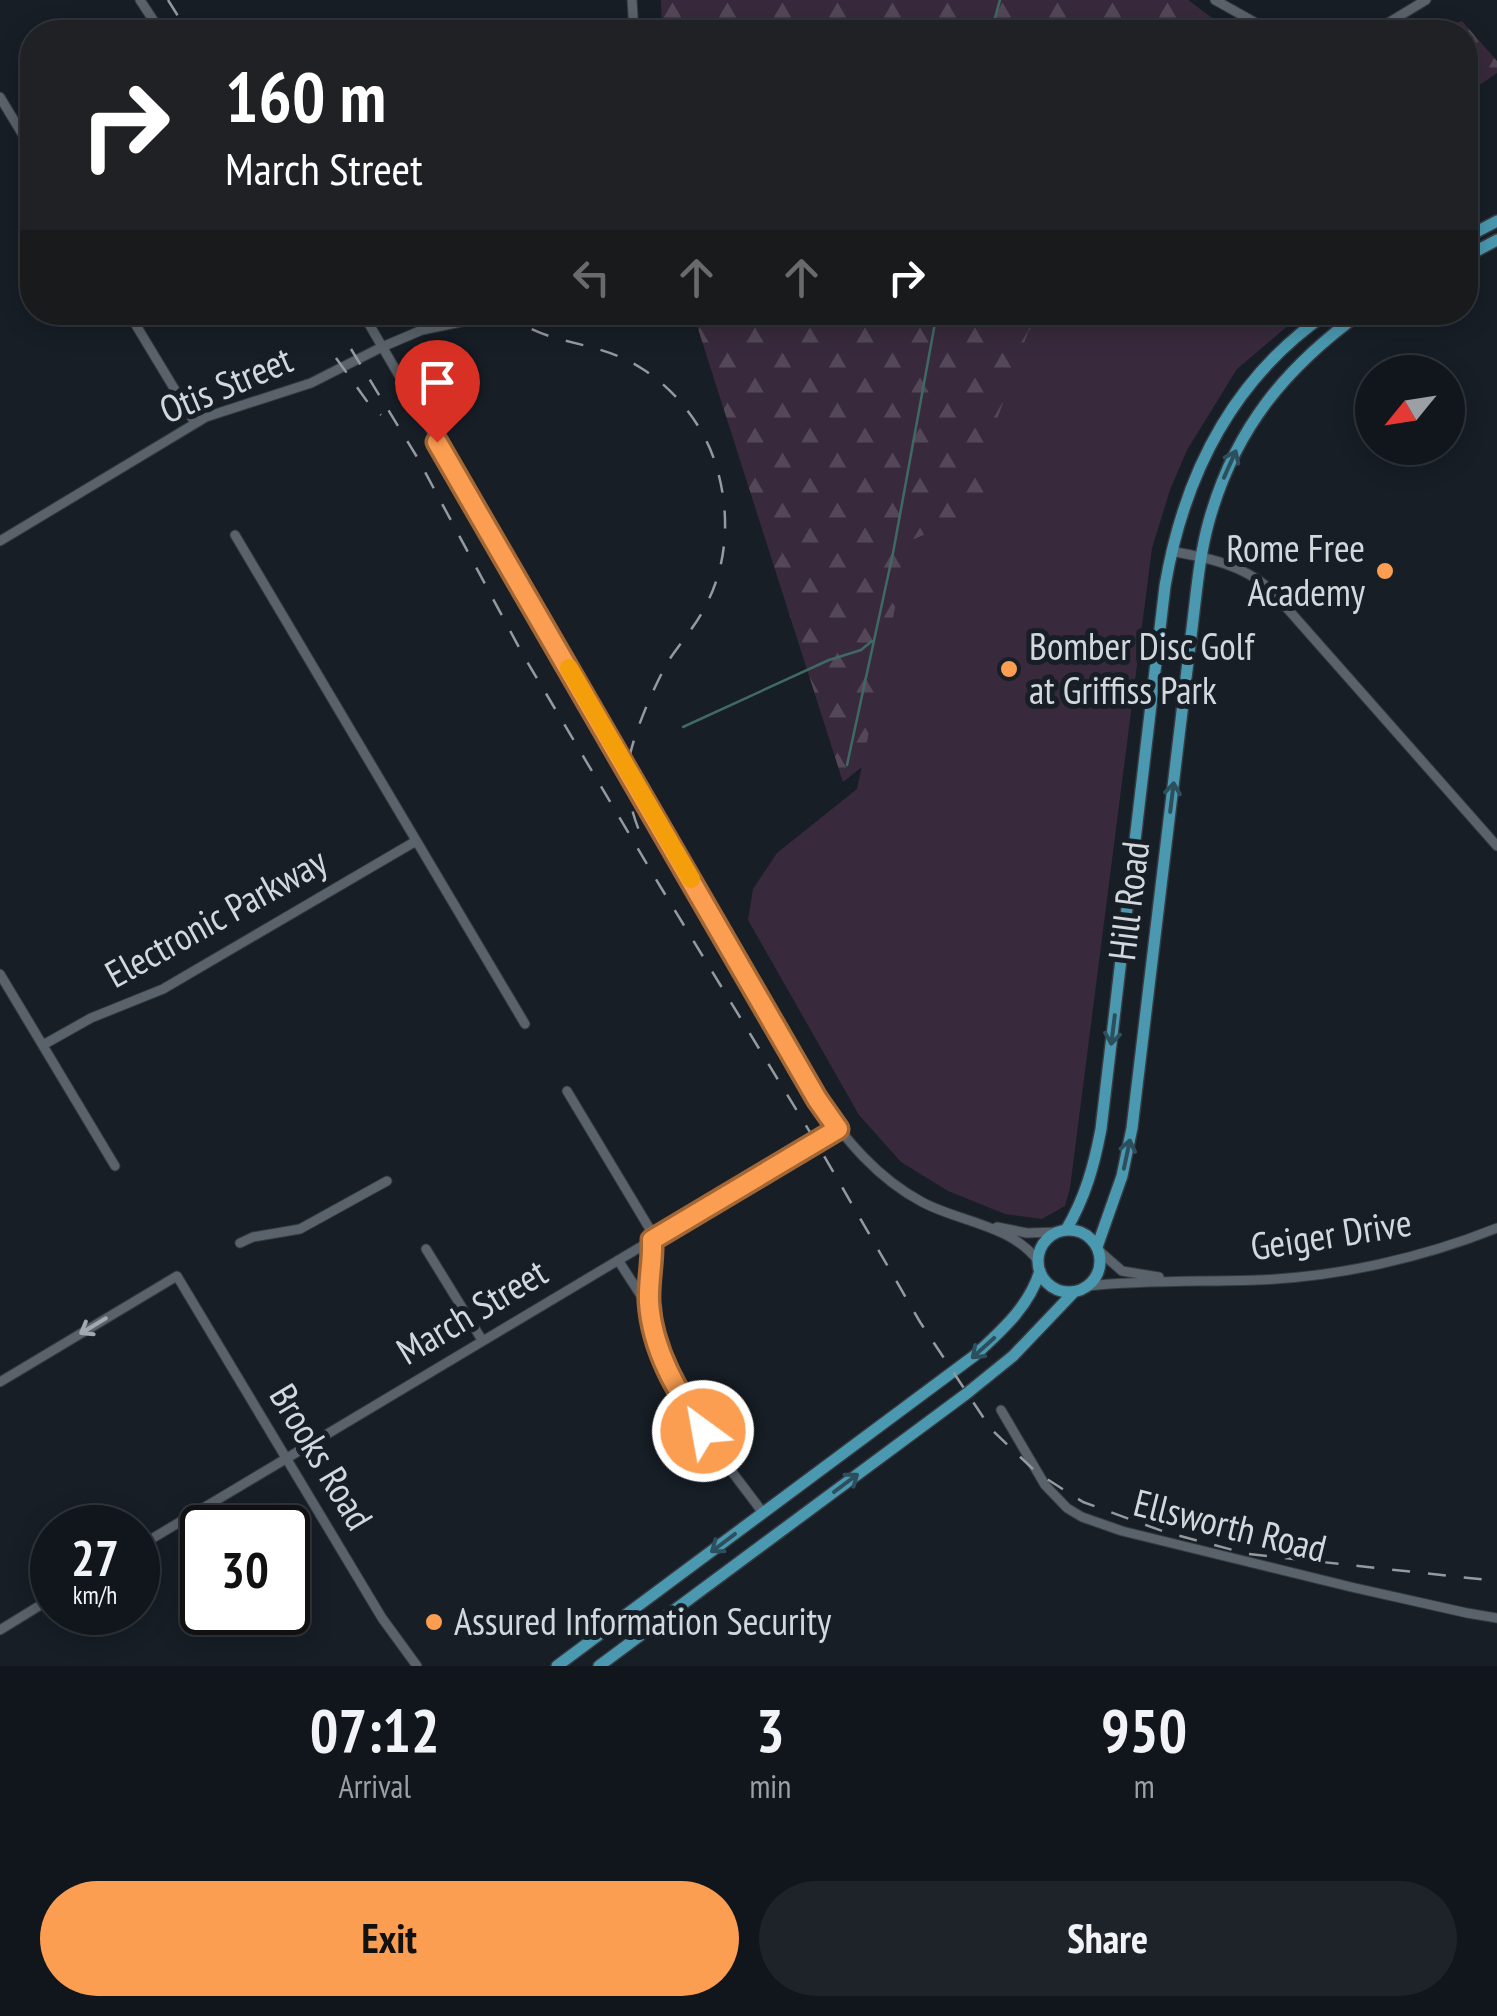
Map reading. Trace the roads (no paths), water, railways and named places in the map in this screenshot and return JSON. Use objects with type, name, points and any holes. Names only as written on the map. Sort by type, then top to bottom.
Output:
[{"type":"main road","name":"Hill Road","points":[[1062,1231],[1083,1201],[1101,1129],[1171,551],[1195,474],[1218,430],[1264,368],[1313,325]]},
{"type":"main road","name":"Hill Road","points":[[1098,1249],[1122,1176],[1132,1128],[1201,557],[1218,491],[1261,408],[1313,350],[1345,325]]},
{"type":"main road","points":[[556,1666],[974,1356],[1026,1304],[1034,1290],[1044,1244],[1062,1231],[1084,1234],[1098,1249],[1099,1270],[1088,1286],[1074,1292],[1013,1356],[598,1666]]},
{"type":"main road","points":[[1039,1266],[1050,1285],[1074,1292]]},
{"type":"street","points":[[1215,0],[1251,20]]},
{"type":"street","points":[[1393,20],[1426,0]]},
{"type":"street","points":[[0,97],[20,130]]},
{"type":"street","points":[[136,325],[196,424]]},
{"type":"street","points":[[369,325],[817,1099],[838,1129],[885,1178],[924,1203],[1022,1244],[1039,1266]]},
{"type":"street","name":"Otis Street","points":[[0,541],[221,411],[311,383],[382,347],[444,325]]},
{"type":"street","points":[[236,536],[525,1024]]},
{"type":"street","points":[[1171,551],[1230,564],[1249,572],[1270,589],[1497,846]]},
{"type":"street","name":"Electronic Parkway","points":[[43,1045],[91,1018],[162,990],[416,840]]},
{"type":"street","points":[[0,974],[115,1166]]},
{"type":"street","points":[[566,1091],[648,1224],[652,1240],[650,1311],[662,1358],[678,1393],[763,1513]]},
{"type":"street","name":"March Street","points":[[160,1534],[838,1129]]},
{"type":"street","points":[[240,1243],[300,1229],[387,1181]]},
{"type":"street","points":[[951,1216],[1026,1233],[1062,1231]]},
{"type":"street","name":"Geiger Drive","points":[[1088,1286],[1171,1280],[1258,1280],[1338,1270],[1427,1252],[1497,1228]]},
{"type":"street","name":"Geiger Drive","points":[[1098,1249],[1122,1271],[1171,1280]]},
{"type":"street","points":[[426,1250],[482,1340]]},
{"type":"street","points":[[618,1260],[650,1311]]},
{"type":"street","name":"Brooks Road","points":[[0,1382],[177,1276],[382,1618],[417,1666]]},
{"type":"street","name":"Ellsworth Road","points":[[1001,1410],[1045,1485],[1067,1508],[1082,1517],[1122,1531],[1351,1587],[1497,1618]]},
{"type":"street","points":[[0,1630],[30,1612]]},
{"type":"waterway","points":[[994,20],[1000,0]]},
{"type":"waterway","points":[[847,765],[893,553],[935,325]]},
{"type":"waterway","points":[[683,727],[829,660],[861,650],[872,641]]},
{"type":"railway","points":[[168,0],[180,20]]},
{"type":"railway","points":[[523,325],[621,357],[653,377],[676,397],[695,422],[710,448],[720,480],[725,515],[720,569],[699,618],[663,670],[630,754],[628,792],[640,833]]},
{"type":"railway","points":[[351,349],[417,457],[522,653],[660,886],[920,1322],[991,1429],[1036,1472],[1083,1502],[1165,1532],[1248,1554],[1497,1581]]},
{"type":"railway","points":[[336,358],[381,415]]},
{"type":"place","name":"Rome Free Academy","points":[[1385,571]]},
{"type":"place","name":"Bomber Disc Golf at Griffiss Park","points":[[1009,669]]},
{"type":"place","name":"Assured Information Security","points":[[434,1622]]}]
